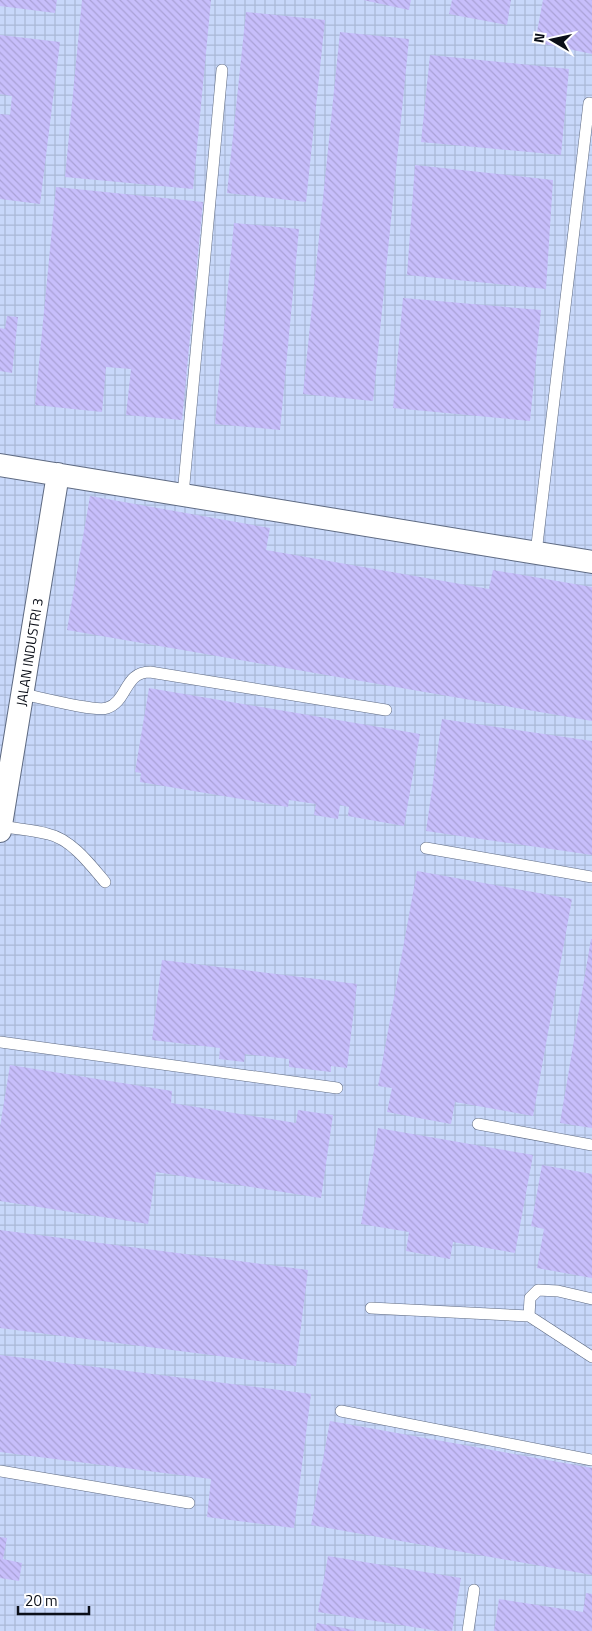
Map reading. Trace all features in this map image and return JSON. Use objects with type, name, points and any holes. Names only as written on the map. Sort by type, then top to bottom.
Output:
[{"type":"street","points":[[0,465],[592,562]]},
{"type":"street","name":"JALAN INDUSTRI 3","points":[[0,828],[4,778],[22,694],[58,474]]},
{"type":"lane","points":[[183,495],[222,70]]},
{"type":"lane","points":[[536,553],[589,103]]},
{"type":"lane","points":[[22,694],[94,708],[108,708],[119,699],[134,677],[140,672],[150,672],[386,710]]},
{"type":"lane","points":[[0,828],[50,834],[72,847],[91,864],[104,882]]},
{"type":"lane","points":[[426,848],[592,877]]},
{"type":"lane","points":[[0,1042],[337,1088]]},
{"type":"lane","points":[[478,1124],[592,1145]]},
{"type":"lane","points":[[529,1316],[530,1298],[538,1290],[558,1291],[592,1299]]},
{"type":"lane","points":[[371,1308],[529,1316],[592,1357]]},
{"type":"lane","points":[[340,1412],[592,1460]]},
{"type":"lane","points":[[0,1471],[189,1503]]},
{"type":"lane","points":[[468,1631],[474,1590]]},
{"type":"shaded area","points":[[0,0],[592,0],[592,1631],[0,1631]]},
{"type":"building","points":[[0,0],[57,0],[55,13],[0,6]]},
{"type":"building","points":[[82,0],[211,0],[193,189],[65,177]]},
{"type":"building","points":[[363,0],[411,0],[409,10]]},
{"type":"building","points":[[452,0],[511,0],[507,25],[449,14]]},
{"type":"building","points":[[543,0],[592,0],[592,54],[535,42]]},
{"type":"building","points":[[246,12],[325,20],[306,202],[227,193]]},
{"type":"building","points":[[340,32],[409,39],[373,401],[303,394]]},
{"type":"building","points":[[0,35],[60,42],[40,204],[0,199],[0,114],[10,115],[12,96],[0,94]]},
{"type":"building","points":[[430,55],[569,69],[561,155],[421,142]]},
{"type":"building","points":[[415,165],[553,180],[546,289],[407,275]]},
{"type":"building","points":[[56,187],[203,202],[182,420],[126,415],[131,369],[106,367],[102,412],[35,405]]},
{"type":"building","points":[[234,223],[299,229],[280,430],[215,424]]},
{"type":"building","points":[[403,298],[541,310],[530,421],[393,408]]},
{"type":"building","points":[[7,316],[18,317],[12,373],[0,371],[0,328],[5,329]]},
{"type":"building","points":[[90,496],[270,528],[266,550],[489,589],[493,570],[592,587],[592,721],[67,630]]},
{"type":"building","points":[[149,688],[420,734],[404,826],[348,816],[349,807],[340,805],[338,819],[314,815],[316,804],[289,800],[288,807],[140,782],[141,773],[135,772]]},
{"type":"building","points":[[442,719],[592,741],[592,855],[426,831]]},
{"type":"building","points":[[417,871],[572,899],[533,1116],[455,1102],[451,1124],[387,1112],[392,1088],[378,1086]]},
{"type":"building","points":[[592,939],[592,1128],[560,1123]]},
{"type":"building","points":[[162,960],[357,984],[347,1068],[331,1066],[331,1072],[289,1067],[289,1059],[245,1054],[244,1062],[219,1059],[220,1048],[152,1040]]},
{"type":"building","points":[[10,1065],[172,1091],[171,1103],[296,1123],[298,1110],[333,1115],[321,1198],[156,1172],[148,1224],[0,1201],[0,1127]]},
{"type":"building","points":[[378,1128],[533,1155],[515,1253],[453,1242],[450,1259],[406,1251],[409,1232],[361,1224]]},
{"type":"building","points":[[542,1165],[592,1174],[592,1278],[537,1268],[544,1229],[531,1226]]},
{"type":"building","points":[[0,1230],[308,1270],[296,1366],[0,1328]]},
{"type":"building","points":[[0,1355],[311,1394],[294,1528],[207,1517],[211,1479],[0,1452]]},
{"type":"building","points":[[330,1421],[592,1468],[592,1575],[311,1525]]},
{"type":"building","points":[[0,1537],[7,1538],[3,1559],[22,1563],[19,1581],[0,1578]]},
{"type":"building","points":[[328,1556],[461,1578],[452,1631],[439,1631],[318,1612]]},
{"type":"building","points":[[586,1593],[592,1594],[592,1631],[494,1631],[499,1599],[583,1612]]},
{"type":"building","points":[[317,1623],[354,1630],[354,1631],[315,1631]]}]
